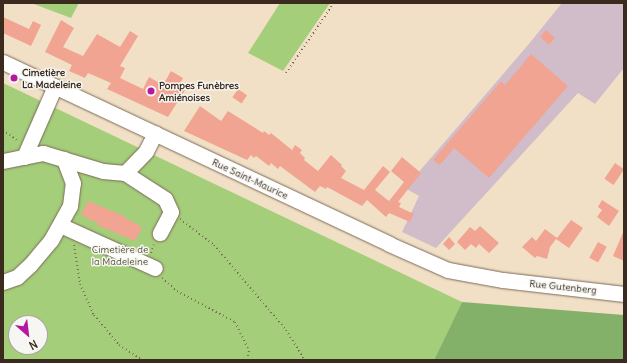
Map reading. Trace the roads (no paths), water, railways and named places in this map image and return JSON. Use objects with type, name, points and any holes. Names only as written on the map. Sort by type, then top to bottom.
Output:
[{"type":"street","name":"Rue Saint-Maurice","points":[[3,62],[402,250],[448,270],[503,280]]},
{"type":"street","points":[[26,152],[55,86]]},
{"type":"street","points":[[125,173],[146,151],[155,133]]},
{"type":"street","points":[[3,161],[26,152],[43,153],[103,171],[125,173],[165,199],[171,212],[160,233]]},
{"type":"street","points":[[3,282],[17,277],[30,265],[51,240],[70,206],[73,183],[64,159]]},
{"type":"street","points":[[60,225],[155,268]]},
{"type":"street","name":"Rue Gutenberg","points":[[503,280],[624,294]]},
{"type":"place","name":"Cimetière La Madeleine","points":[[14,78]]},
{"type":"place","name":"Pompes Funèbres Amiénoises","points":[[151,91]]},
{"type":"park label","name":"Cimetière de la Madeleine","points":[[120,254]]}]
